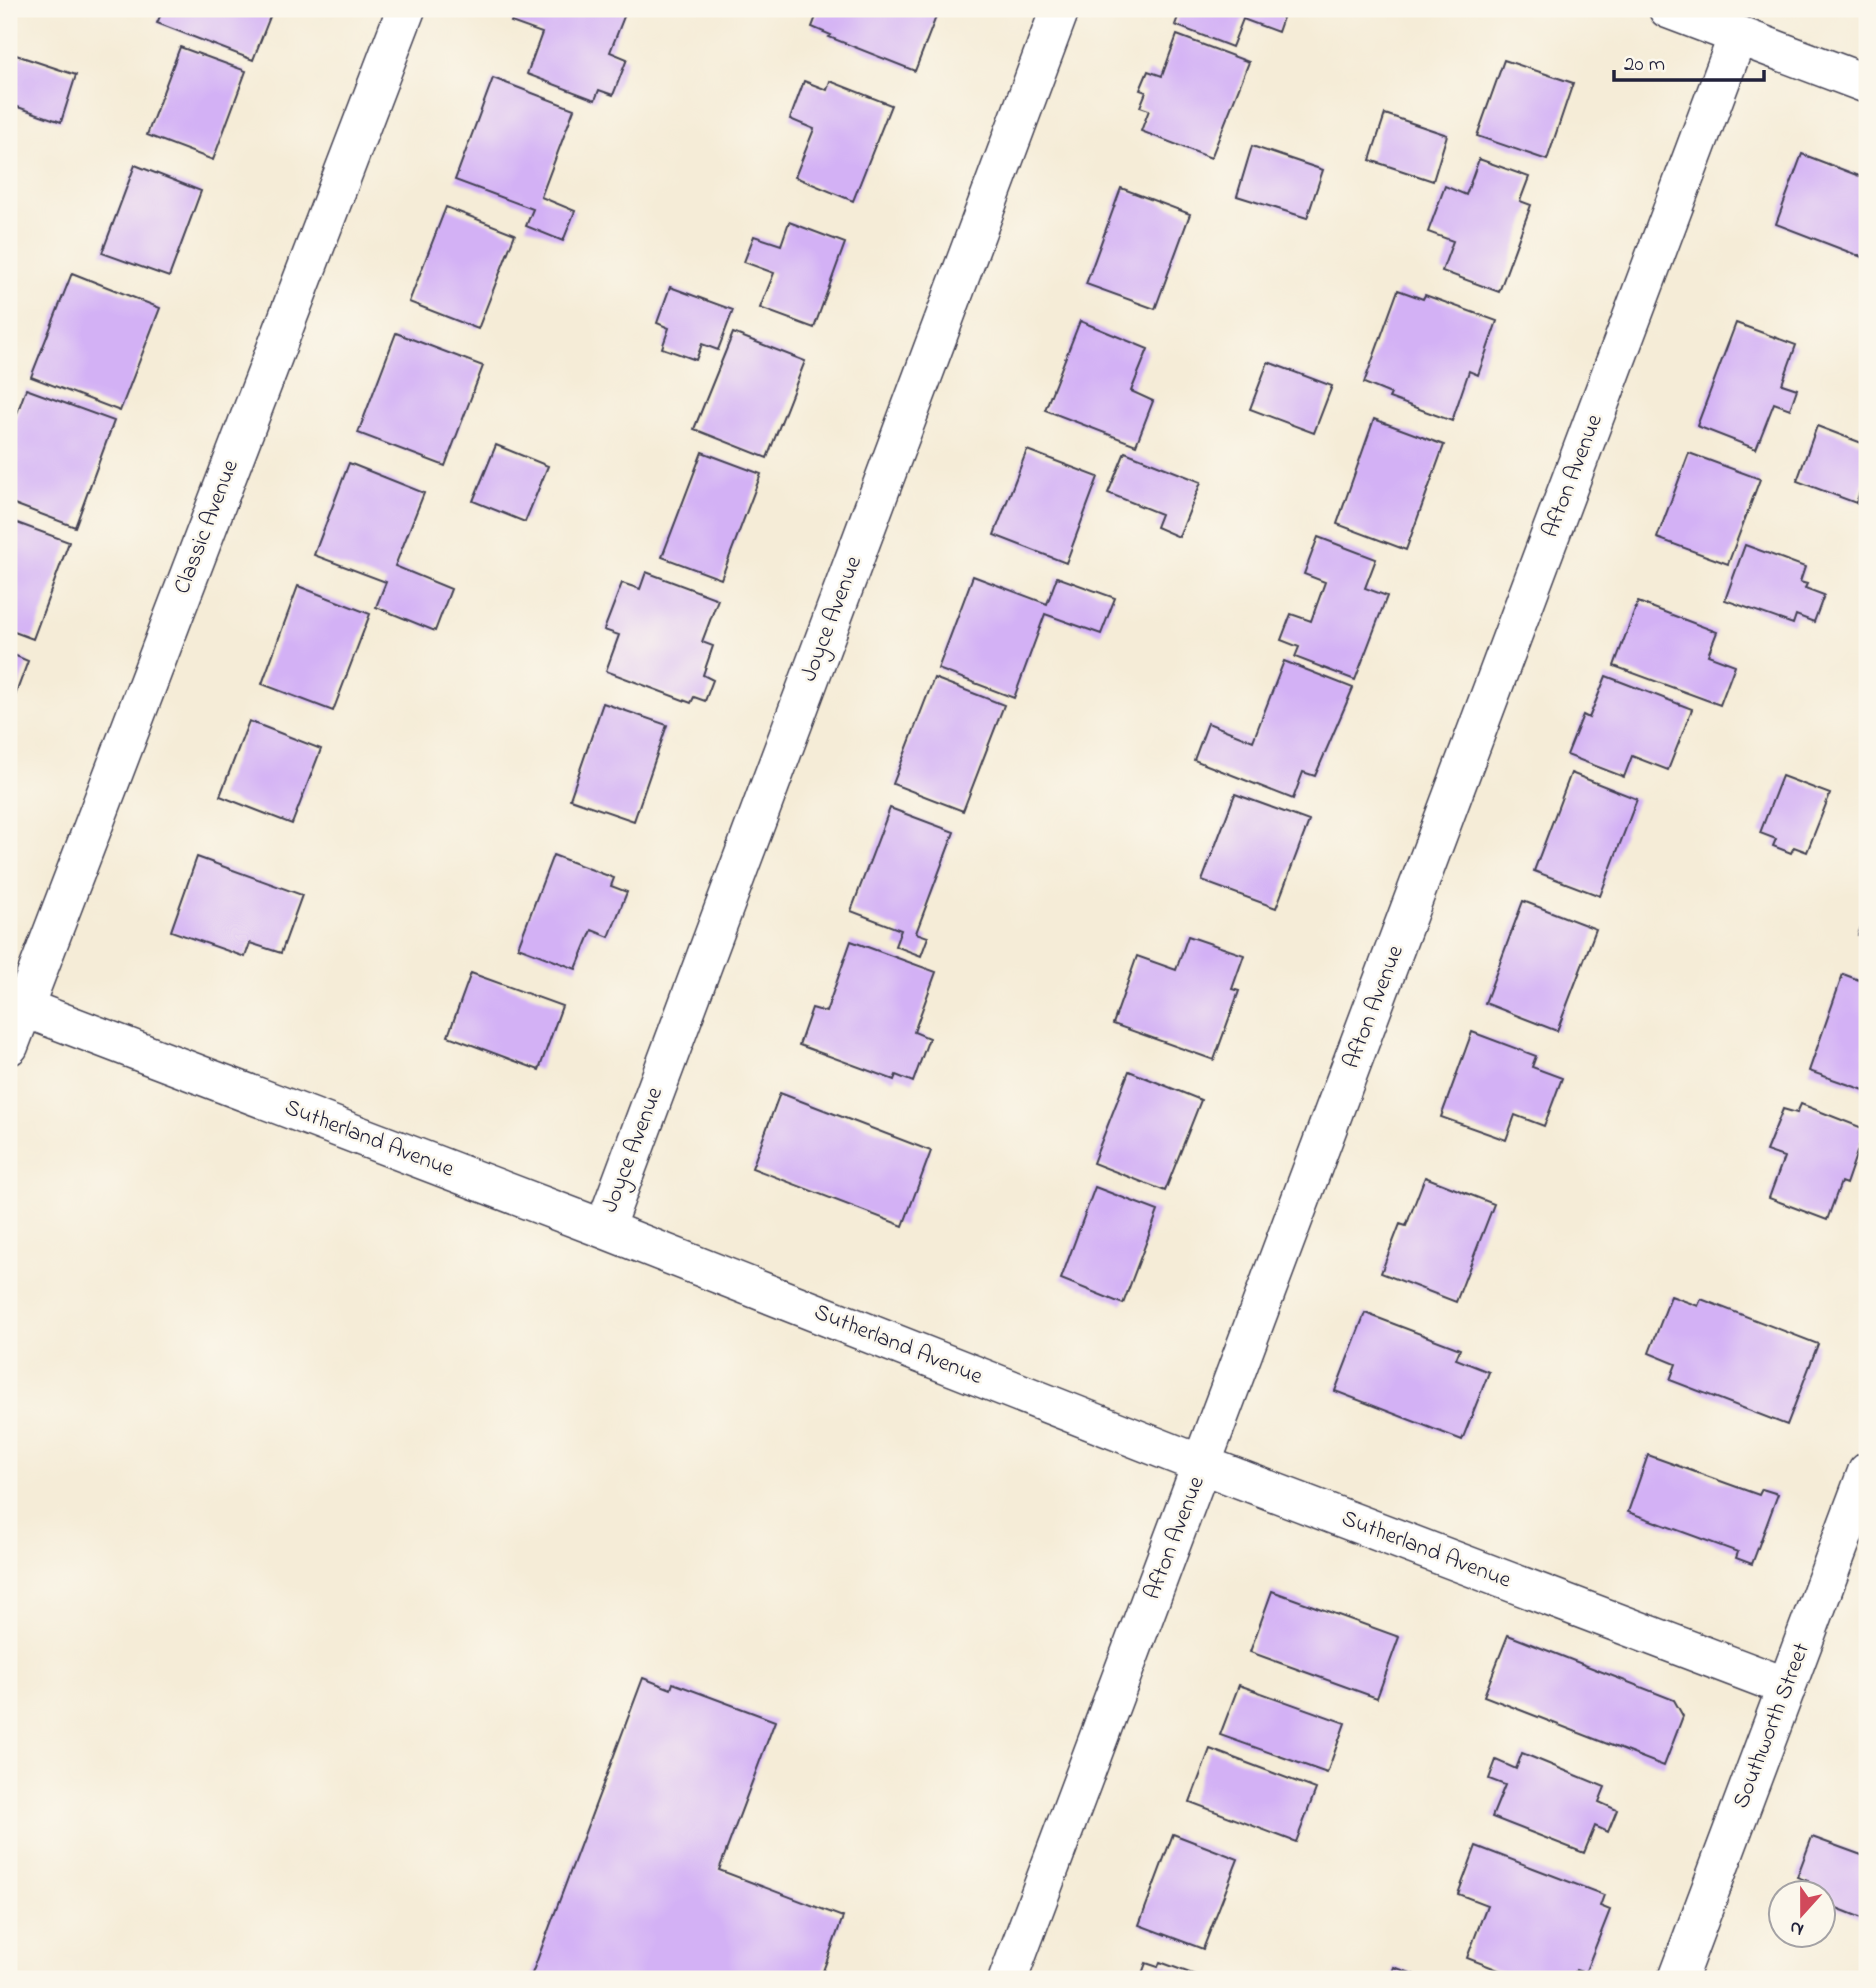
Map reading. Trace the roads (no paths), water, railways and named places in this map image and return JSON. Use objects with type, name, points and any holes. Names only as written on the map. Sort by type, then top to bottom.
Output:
[{"type":"street","name":"Classic Avenue","points":[[9,1046],[16,1005],[406,9]]},
{"type":"street","name":"Joyce Avenue","points":[[604,1229],[1060,9]]},
{"type":"street","points":[[1668,9],[1867,83]]},
{"type":"street","name":"Afton Avenue","points":[[1008,1979],[1738,35]]},
{"type":"street","name":"Sutherland Avenue","points":[[16,1005],[604,1229],[1203,1465],[1787,1687]]},
{"type":"street","name":"Southworth Street","points":[[1677,1979],[1867,1472]]}]
